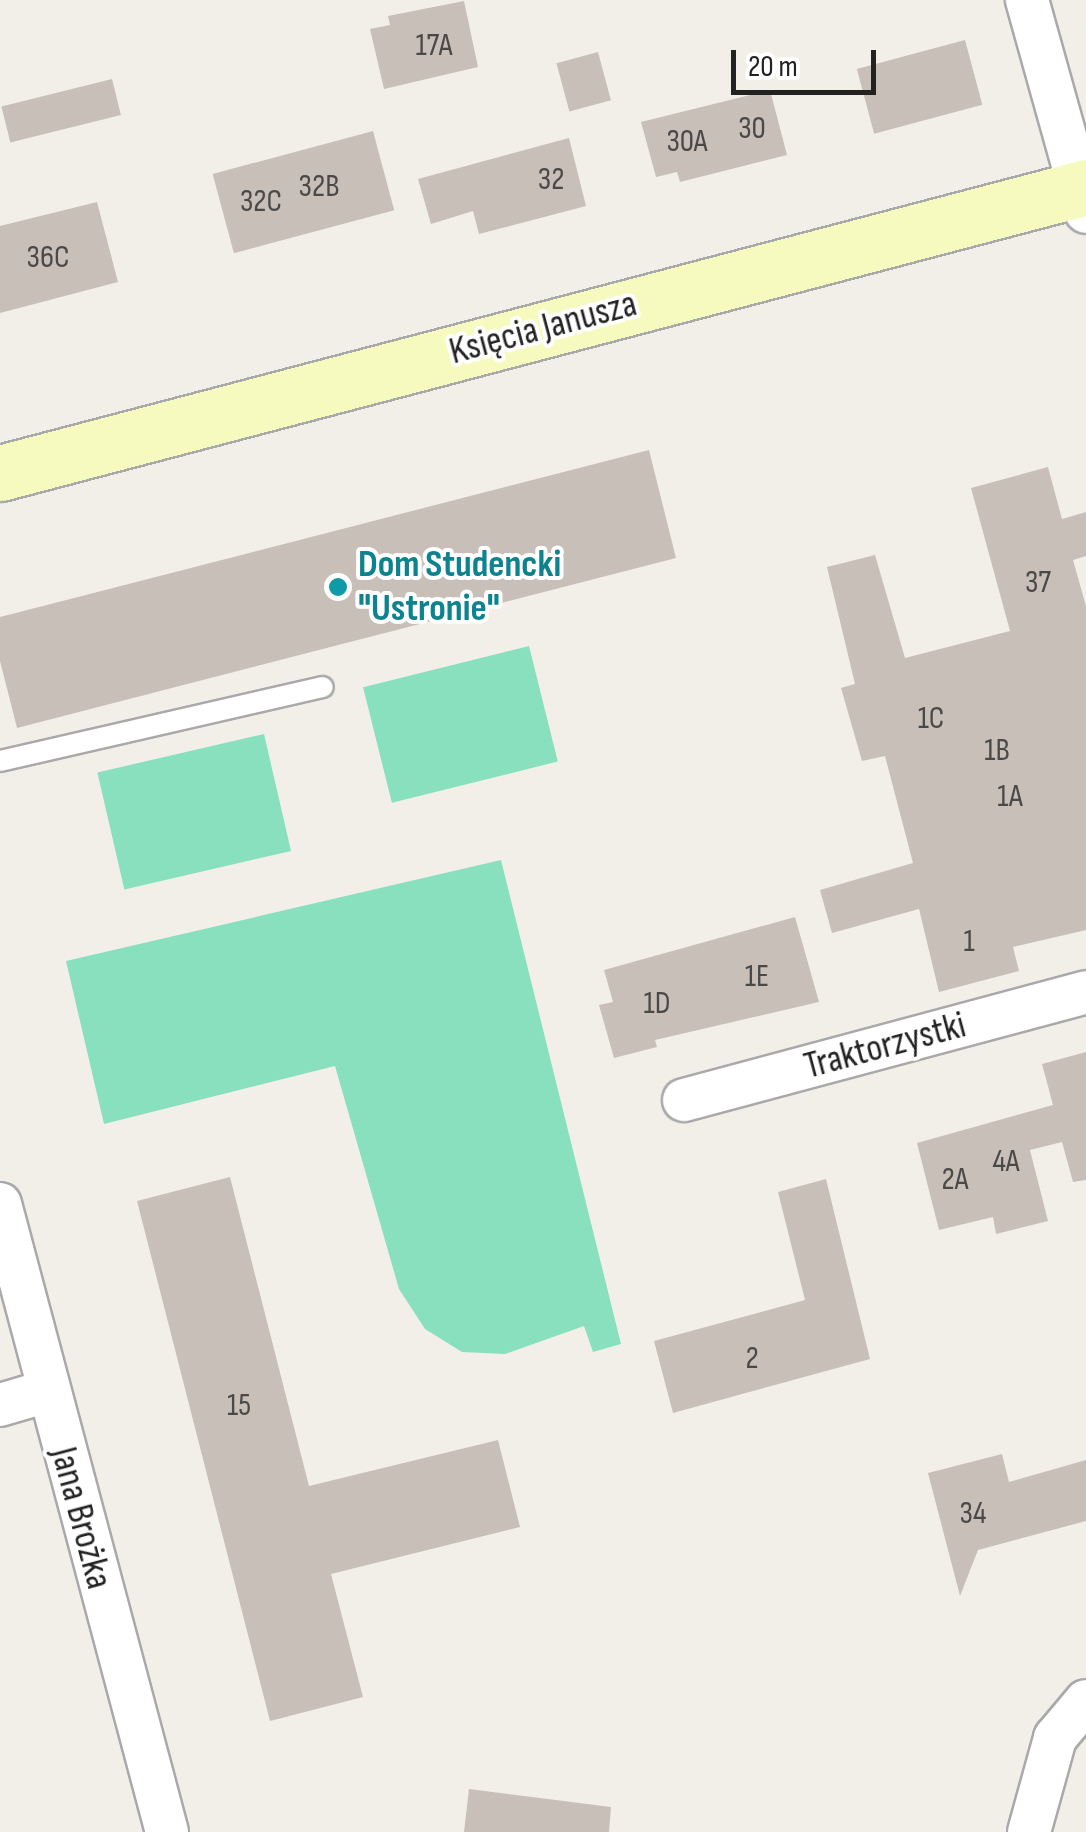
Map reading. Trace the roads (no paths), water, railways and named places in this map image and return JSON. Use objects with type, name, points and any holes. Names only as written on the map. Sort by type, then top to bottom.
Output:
[{"type":"street","points":[[1027,0],[1084,196]]},
{"type":"street","name":"Księcia Janusza","points":[[0,473],[1084,196]]},
{"type":"street","name":"Traktorzystki","points":[[684,1100],[1086,992]]},
{"type":"street","name":"Jana Brożka","points":[[0,1204],[167,1832]]},
{"type":"street","points":[[0,1405],[47,1391]]},
{"type":"street","points":[[1029,1832],[1054,1738],[1086,1700]]},
{"type":"lane","points":[[0,761],[323,687]]},
{"type":"place","name":"Dom Studencki \"Ustronie\"","points":[[338,587]]}]
